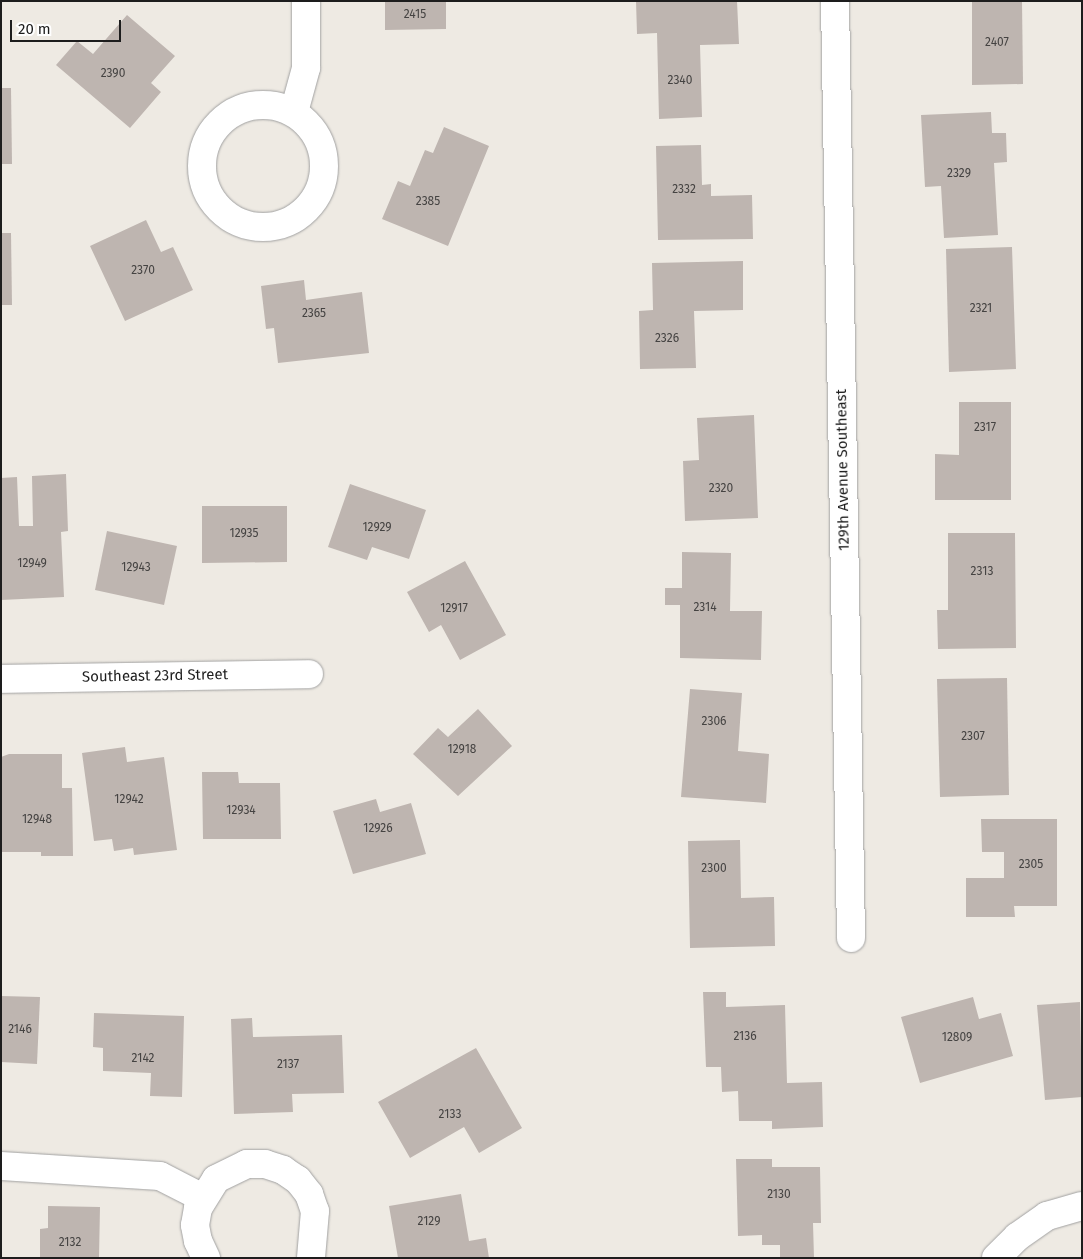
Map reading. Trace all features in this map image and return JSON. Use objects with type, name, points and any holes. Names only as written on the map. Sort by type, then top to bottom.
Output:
[{"type":"street","points":[[294,112],[306,68],[306,1]]},
{"type":"street","name":"129th Avenue Southeast","points":[[835,1],[851,938]]},
{"type":"street","points":[[255,104],[275,106],[294,112],[310,125],[320,143],[325,164],[322,184],[313,203],[298,217],[279,226],[258,228],[238,223],[221,212],[209,196],[202,167],[208,138],[220,122],[236,110],[255,104]]},
{"type":"street","name":"Southeast 23rd Street","points":[[1,679],[309,674]]},
{"type":"street","points":[[206,1258],[198,1241],[196,1224],[203,1198],[216,1179],[230,1169],[247,1164],[265,1164],[283,1170],[303,1187],[315,1211],[311,1258]]},
{"type":"street","points":[[1,1166],[160,1176],[203,1198]]},
{"type":"street","points":[[996,1258],[1017,1237],[1047,1216],[1082,1206]]},
{"type":"building","points":[[385,1],[446,1],[446,29],[385,30]]},
{"type":"building","points":[[636,1],[737,1],[739,44],[700,45],[702,117],[659,119],[657,33],[637,34]]},
{"type":"building","points":[[972,1],[1022,1],[1023,84],[972,85]]},
{"type":"building","points":[[127,15],[175,56],[151,83],[161,92],[130,128],[56,65],[77,41],[93,54]]},
{"type":"building","points":[[1,88],[11,88],[12,164],[1,164]]},
{"type":"building","points":[[991,112],[992,133],[1006,133],[1007,162],[994,163],[998,235],[944,238],[941,186],[925,187],[921,115]]},
{"type":"building","points":[[444,127],[489,146],[448,246],[382,219],[398,181],[410,186],[425,150],[433,153]]},
{"type":"building","points":[[701,145],[702,185],[711,184],[711,196],[752,195],[753,239],[658,240],[656,146]]},
{"type":"building","points":[[146,220],[161,252],[173,247],[193,290],[125,321],[90,246]]},
{"type":"building","points":[[1,233],[11,233],[12,305],[1,305]]},
{"type":"building","points":[[1012,247],[1016,369],[949,372],[946,249]]},
{"type":"building","points":[[743,261],[743,310],[694,311],[696,368],[640,369],[639,311],[653,310],[652,263]]},
{"type":"building","points":[[304,280],[306,300],[362,292],[369,353],[278,363],[274,328],[266,329],[261,286]]},
{"type":"building","points":[[959,402],[1011,402],[1011,500],[935,500],[935,454],[959,455]]},
{"type":"building","points":[[754,415],[758,518],[685,521],[683,461],[699,460],[697,418]]},
{"type":"building","points":[[66,474],[68,531],[61,532],[64,597],[1,600],[1,478],[17,477],[19,526],[33,526],[32,476]]},
{"type":"building","points":[[350,484],[426,510],[409,559],[372,547],[367,560],[328,547]]},
{"type":"building","points":[[202,506],[287,506],[287,562],[202,563]]},
{"type":"building","points":[[107,531],[177,546],[164,605],[95,590]]},
{"type":"building","points":[[948,533],[1015,533],[1016,648],[938,649],[937,610],[948,610]]},
{"type":"building","points":[[682,552],[731,553],[730,611],[762,611],[761,660],[680,658],[680,605],[665,605],[665,588],[682,588]]},
{"type":"building","points":[[465,561],[506,635],[460,660],[441,625],[429,632],[407,592]]},
{"type":"building","points":[[1007,678],[1009,795],[940,797],[937,679]]},
{"type":"building","points":[[690,689],[742,693],[738,751],[769,754],[766,803],[681,797]]},
{"type":"building","points":[[478,709],[512,746],[458,796],[413,754],[438,728],[448,737]]},
{"type":"building","points":[[125,747],[127,762],[164,757],[177,850],[134,855],[133,848],[114,851],[112,839],[94,841],[82,753]]},
{"type":"building","points":[[9,754],[62,754],[62,788],[72,788],[73,856],[41,856],[41,852],[1,852],[1,757]]},
{"type":"building","points":[[202,772],[238,772],[239,783],[280,783],[281,839],[203,839]]},
{"type":"building","points":[[376,799],[380,812],[411,803],[426,854],[353,874],[333,811]]},
{"type":"building","points":[[981,819],[1057,819],[1057,906],[1014,906],[1015,917],[966,917],[966,878],[1004,878],[1004,852],[982,852]]},
{"type":"building","points":[[740,840],[741,898],[774,897],[775,946],[690,948],[688,841]]},
{"type":"building","points":[[703,992],[726,992],[726,1007],[785,1005],[787,1083],[822,1082],[823,1127],[772,1129],[772,1121],[739,1121],[738,1091],[722,1092],[721,1067],[706,1067]]},
{"type":"building","points":[[1,996],[40,997],[37,1064],[1,1062]]},
{"type":"building","points":[[973,997],[979,1019],[1001,1013],[1013,1056],[920,1083],[901,1017]]},
{"type":"building","points":[[1080,1002],[1082,1097],[1045,1100],[1037,1005]]},
{"type":"building","points":[[94,1013],[184,1016],[182,1097],[150,1096],[151,1073],[103,1071],[103,1048],[93,1047]]},
{"type":"building","points":[[252,1018],[253,1037],[342,1035],[344,1093],[292,1094],[293,1112],[234,1114],[231,1019]]},
{"type":"building","points":[[476,1048],[522,1128],[479,1153],[464,1127],[410,1158],[378,1102]]},
{"type":"building","points":[[736,1159],[772,1159],[772,1167],[820,1167],[821,1223],[813,1223],[814,1258],[780,1258],[780,1245],[762,1245],[762,1235],[738,1236]]},
{"type":"building","points":[[461,1194],[469,1241],[486,1238],[489,1258],[398,1258],[389,1206]]},
{"type":"building","points":[[48,1206],[100,1207],[99,1258],[40,1258],[40,1229],[48,1228]]}]
